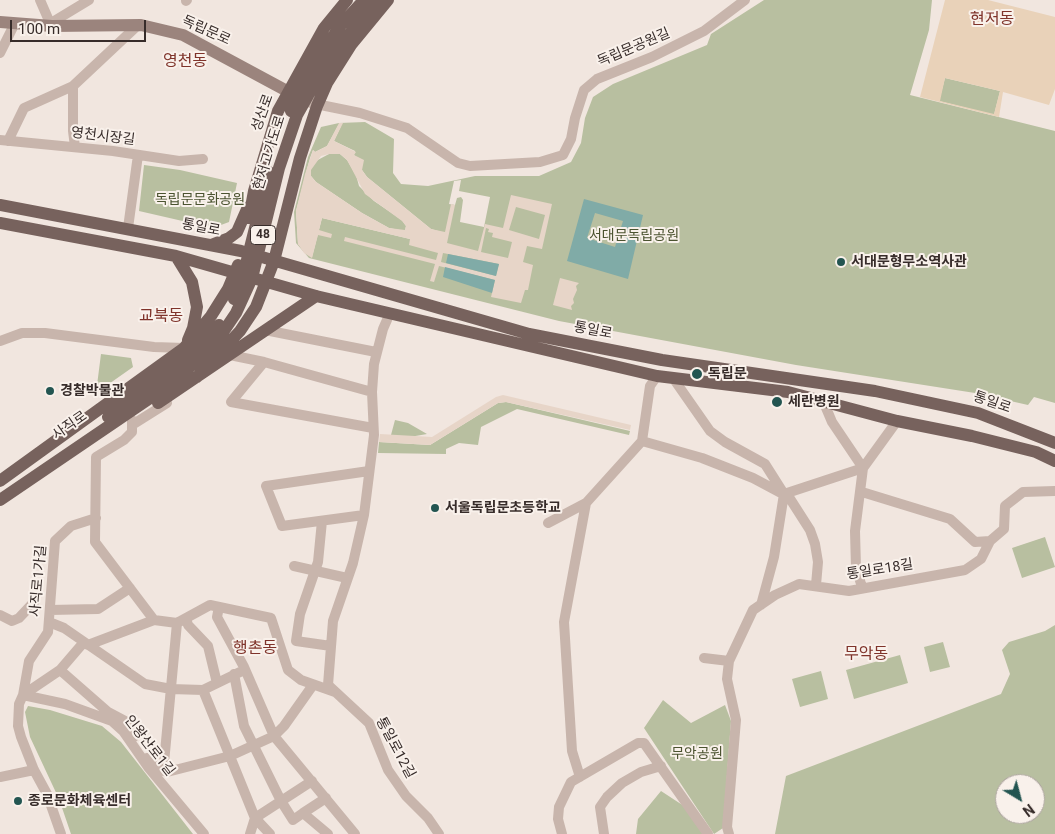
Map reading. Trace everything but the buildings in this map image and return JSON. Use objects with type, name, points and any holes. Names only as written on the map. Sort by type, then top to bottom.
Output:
[{"type":"main road","name":"성산로","points":[[0,480],[184,348],[211,316],[236,272],[254,191],[278,110],[324,28],[347,0]]},
{"type":"main road","name":"현저고가도로","points":[[132,414],[211,350],[236,313],[252,278],[279,168],[297,115],[345,28],[364,0]]},
{"type":"main road","name":"현저고가도로","points":[[345,28],[375,0]]},
{"type":"main road","points":[[195,376],[232,340],[256,307],[274,262],[317,106],[327,83],[351,45],[388,0]]},
{"type":"main road","name":"독립문로","points":[[0,22],[48,25],[138,25],[183,35],[287,91]]},
{"type":"main road","points":[[254,191],[259,202],[270,211],[281,214],[286,213]]},
{"type":"main road","points":[[211,245],[237,232],[254,191]]},
{"type":"main road","name":"통일로","points":[[0,205],[241,251],[529,334],[662,360],[875,392],[978,413],[1055,443]]},
{"type":"main road","name":"통일로","points":[[0,223],[176,256],[316,296],[656,376],[788,392],[897,421],[972,436],[1036,452],[1055,461]]},
{"type":"main road","points":[[279,244],[285,262],[296,268]]},
{"type":"main road","points":[[176,256],[192,282],[197,307],[193,328],[184,348]]},
{"type":"main road","points":[[0,509],[132,414],[230,356],[316,296]]},
{"type":"main road","points":[[211,316],[217,312],[230,314],[236,330],[232,340]]},
{"type":"main road","points":[[656,376],[662,360]]},
{"type":"main road","name":"사직로","points":[[0,493],[132,414]]},
{"type":"main road","name":"사직로","points":[[0,489],[34,474]]},
{"type":"main road","name":"사직로","points":[[0,500],[34,474]]},
{"type":"main road","name":"사직로","points":[[0,509],[34,474]]},
{"type":"street","points":[[40,0],[48,25],[89,0]]},
{"type":"street","name":"독립문공원길","points":[[287,91],[317,106],[360,113],[407,128],[442,154],[458,163],[470,166],[540,162],[563,155],[572,140],[575,118],[584,90],[597,79],[652,57],[704,31],[745,0]]},
{"type":"street","points":[[0,53],[15,23]]},
{"type":"street","points":[[4,141],[24,108],[74,86],[138,25]]},
{"type":"street","points":[[74,86],[72,131],[76,147]]},
{"type":"street","name":"영천시장길","points":[[4,141],[76,147],[180,161],[203,159]]},
{"type":"street","points":[[128,228],[138,155]]},
{"type":"street","name":"통일로12길","points":[[390,313],[382,328],[376,352],[372,392],[373,428],[364,515],[348,578],[333,621],[328,685],[369,723],[388,770],[406,796],[428,818],[438,834]]},
{"type":"street","points":[[265,330],[376,352]]},
{"type":"street","points":[[0,341],[22,333],[45,333],[154,347],[184,348]]},
{"type":"street","points":[[154,347],[188,362],[194,370],[195,376]]},
{"type":"street","points":[[230,356],[264,362],[372,392]]},
{"type":"street","points":[[264,362],[231,402],[373,428]]},
{"type":"street","points":[[548,522],[586,503],[642,441],[650,386],[656,376]]},
{"type":"street","points":[[673,378],[710,431],[765,464],[786,494],[810,530],[815,544],[818,562],[816,585]]},
{"type":"street","points":[[154,620],[95,542],[96,457],[124,440],[132,432],[132,414],[189,388]]},
{"type":"street","points":[[824,403],[832,422],[863,468]]},
{"type":"street","points":[[862,588],[856,568],[855,532],[862,492],[863,468],[897,421]]},
{"type":"street","points":[[642,441],[702,458],[753,478],[786,494],[863,468]]},
{"type":"street","points":[[364,515],[282,526],[266,486],[369,471]]},
{"type":"street","name":"통일로18길","points":[[729,834],[727,827],[736,720],[727,679],[729,661],[753,610],[799,584],[849,591],[964,570],[981,559],[990,541],[1004,528],[1005,506],[1024,492],[1055,491]]},
{"type":"street","points":[[862,492],[950,519],[975,542],[990,541]]},
{"type":"street","points":[[761,605],[774,557],[786,494]]},
{"type":"street","points":[[580,776],[572,751],[564,622],[586,503]]},
{"type":"street","name":"사직로1가길","points":[[23,695],[29,661],[48,632],[55,541],[71,526],[96,518]]},
{"type":"street","points":[[322,520],[321,549],[300,614],[296,641],[331,646]]},
{"type":"street","points":[[294,566],[348,578]]},
{"type":"street","points":[[50,610],[98,609],[130,588]]},
{"type":"street","points":[[0,615],[12,621],[19,618],[36,601]]},
{"type":"street","points":[[61,834],[47,794],[34,770],[18,726],[19,704],[23,695],[60,670],[86,644],[154,620],[182,620],[210,605],[271,618],[288,670],[301,680],[337,692]]},
{"type":"street","points":[[220,607],[217,617],[246,671],[274,736],[355,834]]},
{"type":"street","points":[[182,620],[208,646],[216,683]]},
{"type":"street","points":[[158,773],[164,763],[171,689],[182,620]]},
{"type":"street","points":[[49,622],[64,628],[145,684],[171,689],[203,690],[234,674],[246,671]]},
{"type":"street","points":[[704,658],[729,661]]},
{"type":"street","points":[[60,670],[108,712],[125,721],[145,756],[158,773]]},
{"type":"street","points":[[234,674],[244,726],[252,745],[293,820],[326,798]]},
{"type":"street","points":[[158,773],[230,756],[274,736],[284,726],[313,685]]},
{"type":"street","points":[[203,690],[255,818],[270,834]]},
{"type":"street","name":"인왕산로1길","points":[[23,695],[65,704],[112,721],[123,731],[158,773],[204,834]]},
{"type":"street","points":[[562,834],[558,818],[559,807],[571,782],[638,743],[644,743],[708,834]]},
{"type":"street","points":[[604,834],[600,808],[607,797],[622,783],[641,772],[661,766]]},
{"type":"street","points":[[0,778],[34,770]]},
{"type":"street","points":[[250,834],[255,818],[312,781]]},
{"type":"street","points":[[303,814],[328,834]]},
{"type":"green space","name":"서대문독립공원","points":[[764,0],[932,0],[929,30],[910,95],[1055,131],[1055,403],[1034,397],[1028,405],[975,393],[796,365],[559,321],[309,258],[296,243],[294,212],[308,157],[321,127],[339,123],[365,122],[394,139],[393,173],[401,184],[428,186],[475,176],[539,176],[571,162],[581,143],[585,118],[593,97],[613,84],[707,45],[711,34]],"holes":[[[338,126],[341,126],[334,141],[355,151],[354,155],[362,164],[362,170],[367,177],[431,229],[445,233],[410,239],[322,218],[312,257],[298,244],[296,211],[310,158],[313,150],[315,152],[327,146]],[[461,180],[459,191],[490,197],[484,227],[460,222],[463,200],[461,197],[457,198],[455,205],[449,204],[454,181]]]},
{"type":"green space","points":[[945,78],[1000,91],[994,115],[939,101]]},
{"type":"green space","points":[[329,154],[340,154],[347,160],[356,175],[359,186],[374,201],[402,220],[406,226],[405,231],[389,228],[362,213],[316,182],[311,176],[310,170],[314,162]]},
{"type":"green space","name":"독립문문화공원","points":[[144,165],[180,170],[237,183],[229,222],[213,228],[139,211]]},
{"type":"green space","points":[[101,354],[131,358],[133,367],[96,393]]},
{"type":"green space","points":[[506,402],[630,431],[629,435],[517,409],[481,427],[478,445],[459,443],[446,449],[446,454],[378,453],[379,442],[430,445],[498,403]]},
{"type":"green space","points":[[395,420],[408,423],[427,434],[398,439],[391,435]]},
{"type":"green space","points":[[1045,537],[1055,567],[1022,578],[1012,548]]},
{"type":"green space","points":[[1055,625],[1055,834],[775,834],[786,776],[1001,694],[1010,674],[1002,650],[1009,642],[1045,631]]},
{"type":"green space","points":[[943,642],[950,667],[930,672],[924,647]]},
{"type":"green space","points":[[900,655],[908,683],[854,699],[846,670]]},
{"type":"green space","points":[[821,671],[828,699],[800,707],[792,679]]},
{"type":"green space","name":"무악공원","points":[[663,700],[691,723],[725,705],[731,721],[723,828],[714,834],[644,728]]},
{"type":"green space","points":[[28,706],[50,710],[102,726],[121,742],[193,834],[71,834],[59,799],[30,737],[25,712]]},
{"type":"green space","points":[[661,791],[690,810],[706,834],[636,834],[638,819]]},
{"type":"sand","points":[[945,0],[988,0],[1055,17],[1055,89],[1049,105],[1003,92],[999,117],[920,97]],"holes":[[[945,78],[1000,91],[994,114],[940,101]]]},
{"type":"shaded area","points":[[339,123],[343,123],[334,141],[356,152],[354,155],[364,160],[362,170],[367,177],[431,229],[445,232],[451,204],[455,205],[447,243],[478,251],[485,224],[503,228],[511,195],[552,204],[542,249],[527,246],[523,262],[533,265],[528,290],[525,290],[521,303],[491,297],[495,280],[439,266],[434,282],[430,281],[435,264],[344,241],[345,237],[436,260],[438,253],[409,245],[410,239],[322,218],[319,230],[332,234],[331,238],[318,235],[312,258],[304,253],[298,244],[296,211],[313,150],[315,152],[327,146]],"holes":[[[340,154],[347,160],[365,194],[402,221],[406,226],[405,230],[389,228],[362,213],[316,182],[311,176],[311,170],[321,156]],[[516,207],[545,215],[539,239],[509,230]],[[486,228],[489,229],[488,232],[493,233],[492,237],[512,242],[508,258],[481,252]],[[443,253],[499,264],[496,276],[441,262]]]},
{"type":"shaded area","points":[[560,278],[579,283],[576,286],[574,303],[571,306],[572,310],[553,305]]},
{"type":"shaded area","points":[[503,395],[631,425],[630,430],[506,402],[498,403],[430,445],[379,442],[380,434],[432,437],[496,397]]},
{"type":"water","points":[[584,199],[643,215],[628,279],[567,261]],"holes":[[[595,213],[623,221],[615,247],[587,238]]]},
{"type":"water","points":[[448,254],[499,264],[496,276],[446,263]]},
{"type":"water","points":[[445,267],[495,280],[492,293],[443,277]]},
{"type":"place","name":"서대문형무소역사관","points":[[841,262]]},
{"type":"place","name":"독립문","points":[[697,374]]},
{"type":"place","name":"경찰박물관","points":[[50,391]]},
{"type":"place","name":"세란병원","points":[[777,402]]},
{"type":"place","name":"서울독립문초등학교","points":[[435,508]]},
{"type":"place","name":"종로문화체육센터","points":[[18,801]]},
{"type":"district","name":"현저동","points":[[992,20]]},
{"type":"district","name":"영천동","points":[[185,62]]},
{"type":"district","name":"교북동","points":[[161,317]]},
{"type":"district","name":"행촌동","points":[[255,649]]},
{"type":"district","name":"무악동","points":[[866,655]]}]
